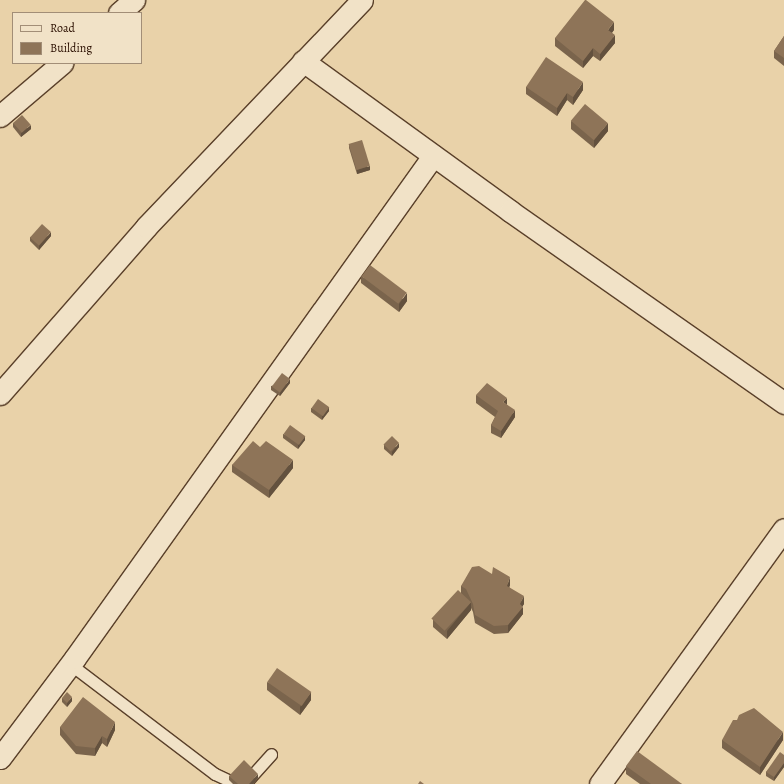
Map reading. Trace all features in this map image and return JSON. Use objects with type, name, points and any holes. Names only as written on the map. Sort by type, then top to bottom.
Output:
[{"type":"street","points":[[120,12],[134,0]]},
{"type":"street","points":[[0,394],[146,227],[362,0]]},
{"type":"street","points":[[303,61],[433,156],[784,403]]},
{"type":"street","points":[[0,116],[61,64]]},
{"type":"street","points":[[0,758],[70,664],[433,156]]},
{"type":"street","points":[[600,784],[784,528]]},
{"type":"lane","points":[[70,664],[215,774],[237,784],[245,783],[256,774],[271,754]]},
{"type":"building","points":[[585,0],[614,22],[608,30],[615,35],[600,54],[593,48],[583,61],[555,38]]},
{"type":"building","points":[[784,36],[784,58],[774,51]]},
{"type":"building","points":[[546,57],[583,82],[573,97],[567,93],[557,108],[526,87]]},
{"type":"building","points":[[585,104],[608,123],[594,140],[571,121]]},
{"type":"building","points":[[22,115],[31,125],[22,133],[13,123]]},
{"type":"building","points":[[362,140],[370,166],[357,170],[349,144]]},
{"type":"building","points":[[42,224],[51,232],[39,245],[30,237]]},
{"type":"building","points":[[370,265],[407,293],[398,304],[362,276]]},
{"type":"building","points":[[282,373],[290,379],[280,393],[272,387]]},
{"type":"building","points":[[487,383],[507,398],[503,402],[515,410],[501,431],[491,425],[498,411],[476,395]]},
{"type":"building","points":[[318,399],[329,407],[323,416],[312,408]]},
{"type":"building","points":[[290,425],[305,436],[299,445],[284,434]]},
{"type":"building","points":[[392,436],[399,443],[391,452],[384,444]]},
{"type":"building","points":[[253,441],[260,447],[266,441],[293,460],[269,490],[232,465]]},
{"type":"building","points":[[479,566],[492,574],[493,567],[510,577],[507,586],[524,596],[520,604],[523,607],[508,625],[494,626],[475,615],[473,604],[466,589],[461,586],[472,567]]},
{"type":"building","points":[[458,590],[471,602],[445,631],[431,619]]},
{"type":"building","points":[[277,668],[311,692],[302,706],[267,682]]},
{"type":"building","points":[[67,692],[72,697],[67,703],[62,698]]},
{"type":"building","points":[[83,697],[115,722],[107,739],[102,736],[95,748],[76,746],[60,727]]},
{"type":"building","points":[[754,708],[783,732],[760,767],[722,740],[733,720],[737,720],[739,715]]},
{"type":"building","points":[[637,751],[682,784],[651,784],[626,766]]},
{"type":"building","points":[[780,752],[784,755],[784,763],[774,777],[766,772]]},
{"type":"building","points":[[244,760],[258,774],[249,784],[238,784],[229,776]]}]
